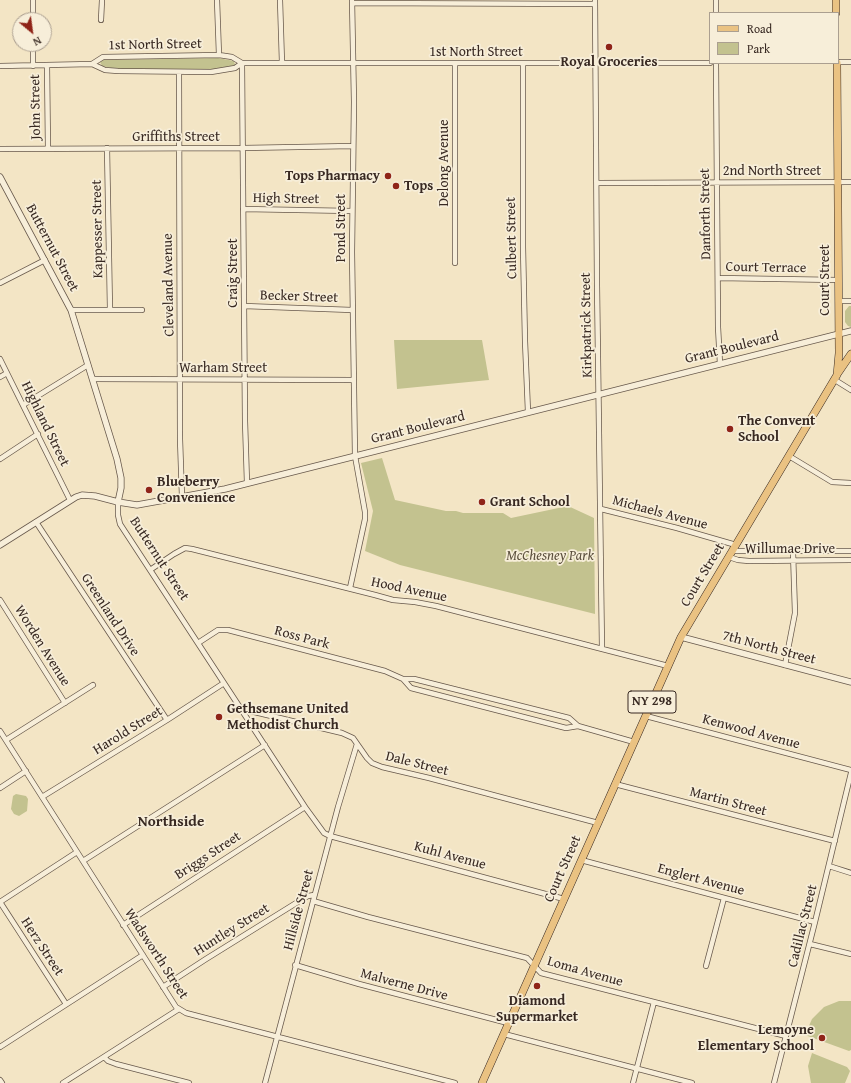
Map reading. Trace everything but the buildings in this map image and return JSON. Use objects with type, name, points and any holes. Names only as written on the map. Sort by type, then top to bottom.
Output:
[{"type":"main road","points":[[836,0],[836,12]]},
{"type":"main road","name":"Court Street","points":[[482,1083],[681,637],[836,377],[839,353],[837,64]]},
{"type":"main road","points":[[836,377],[851,354]]},
{"type":"street","points":[[33,0],[33,12]]},
{"type":"street","points":[[101,20],[102,0]]},
{"type":"street","points":[[218,0],[219,55]]},
{"type":"street","points":[[280,0],[282,63]]},
{"type":"street","points":[[716,0],[716,12]]},
{"type":"street","points":[[352,1],[595,2]]},
{"type":"street","name":"Pond Street","points":[[350,588],[365,519],[364,499],[355,456],[352,310],[352,1]]},
{"type":"street","name":"Kirkpatrick Street","points":[[595,2],[602,649]]},
{"type":"street","name":"John Street","points":[[33,52],[33,66]]},
{"type":"street","name":"1st North Street","points":[[92,64],[102,57],[219,55],[232,57],[242,63],[709,63]]},
{"type":"street","points":[[839,62],[851,62]]},
{"type":"street","name":"1st North Street","points":[[0,66],[92,64],[105,70],[179,72],[222,71],[234,68],[242,63]]},
{"type":"street","name":"Craig Street","points":[[242,63],[244,380],[247,483]]},
{"type":"street","name":"Delong Avenue","points":[[455,63],[455,263]]},
{"type":"street","name":"Culbert Street","points":[[523,63],[523,247],[528,412]]},
{"type":"street","name":"Danforth Street","points":[[716,64],[720,364]]},
{"type":"street","name":"John Street","points":[[46,65],[48,149]]},
{"type":"street","name":"Cleveland Avenue","points":[[179,72],[182,497]]},
{"type":"street","name":"Griffiths Street","points":[[0,149],[353,146]]},
{"type":"street","name":"Kappesser Street","points":[[108,148],[110,310]]},
{"type":"street","name":"Butternut Street","points":[[0,177],[71,310],[119,468],[121,488],[118,502],[118,515],[120,524],[305,807],[321,830],[330,836]]},
{"type":"street","name":"2nd North Street","points":[[597,183],[851,182]]},
{"type":"street","name":"High Street","points":[[243,209],[352,211]]},
{"type":"street","points":[[0,283],[45,260]]},
{"type":"street","name":"Court Terrace","points":[[718,278],[838,280]]},
{"type":"street","points":[[838,301],[851,302]]},
{"type":"street","name":"Becker Street","points":[[244,306],[352,310]]},
{"type":"street","points":[[71,310],[142,310]]},
{"type":"street","name":"Grant Boulevard","points":[[0,545],[70,500],[86,494],[137,505],[225,489],[851,331]]},
{"type":"street","name":"Highland Street","points":[[0,359],[70,500]]},
{"type":"street","points":[[23,405],[88,364]]},
{"type":"street","points":[[0,377],[7,372]]},
{"type":"street","points":[[836,377],[851,390]]},
{"type":"street","name":"Warham Street","points":[[93,379],[354,380]]},
{"type":"street","points":[[0,459],[38,434]]},
{"type":"street","points":[[789,456],[832,482],[851,483]]},
{"type":"street","name":"Michaels Avenue","points":[[601,509],[677,528],[732,551]]},
{"type":"street","name":"Greenland Drive","points":[[36,522],[167,720]]},
{"type":"street","name":"Hood Avenue","points":[[150,570],[185,548],[350,588],[393,600],[436,606],[668,666]]},
{"type":"street","name":"Willumae Drive","points":[[732,551],[851,551]]},
{"type":"street","name":"Willumae Drive","points":[[732,551],[738,560],[749,561],[851,560]]},
{"type":"street","points":[[785,664],[795,613],[793,552]]},
{"type":"street","name":"Worden Avenue","points":[[0,600],[64,703]]},
{"type":"street","name":"Ross Park","points":[[198,643],[218,630],[228,630],[385,671],[403,679],[414,679],[569,718],[578,726]]},
{"type":"street","name":"7th North Street","points":[[681,637],[851,682]]},
{"type":"street","name":"Ross Park","points":[[403,679],[411,688],[566,728],[578,726],[634,742]]},
{"type":"street","name":"Harold Street","points":[[42,797],[224,683]]},
{"type":"street","points":[[6,740],[93,685]]},
{"type":"street","name":"Dale Street","points":[[242,709],[342,733],[353,738],[372,764],[598,823]]},
{"type":"street","name":"Kenwood Avenue","points":[[646,716],[851,770]]},
{"type":"street","name":"Wadsworth Street","points":[[0,731],[123,925],[179,1010],[455,1083]]},
{"type":"street","name":"Hillside Street","points":[[265,1083],[330,836],[357,744]]},
{"type":"street","points":[[83,861],[265,745]]},
{"type":"street","points":[[0,788],[26,771]]},
{"type":"street","name":"Cadillac Street","points":[[774,1083],[810,944],[851,773]]},
{"type":"street","name":"Martin Street","points":[[615,784],[835,841]]},
{"type":"street","name":"Briggs Street","points":[[123,925],[305,807]]},
{"type":"street","name":"Kuhl Avenue","points":[[330,836],[564,899]]},
{"type":"street","points":[[0,902],[77,852]]},
{"type":"street","name":"Englert Avenue","points":[[581,860],[815,922]]},
{"type":"street","points":[[829,866],[851,873]]},
{"type":"street","name":"Huntley Street","points":[[163,987],[301,900],[308,896],[314,895]]},
{"type":"street","points":[[706,966],[724,898]]},
{"type":"street","name":"Loma Avenue","points":[[313,901],[368,917],[527,958],[541,973],[786,1036]]},
{"type":"street","name":"Herz Street","points":[[0,902],[66,1004]]},
{"type":"street","points":[[810,944],[851,954]]},
{"type":"street","points":[[0,1047],[143,955]]},
{"type":"street","name":"Malverne Drive","points":[[295,965],[359,984],[508,1023]]},
{"type":"street","points":[[633,1083],[654,1002]]},
{"type":"street","points":[[63,1083],[179,1010]]},
{"type":"street","points":[[504,1034],[692,1083]]},
{"type":"street","points":[[104,1057],[108,1061],[116,1064],[189,1083]]},
{"type":"green space","points":[[218,58],[234,61],[235,65],[215,70],[134,70],[102,66],[100,62],[102,60]]},
{"type":"green space","points":[[849,306],[851,306],[851,327],[845,322],[845,311]]},
{"type":"green space","points":[[394,340],[482,340],[489,380],[397,389]]},
{"type":"green space","name":"McChesney Park","points":[[382,458],[395,500],[446,511],[463,513],[503,513],[511,518],[568,506],[594,518],[595,614],[400,565],[365,551],[373,511],[361,463]]},
{"type":"green space","points":[[16,794],[26,796],[28,799],[27,811],[19,816],[14,814],[11,809],[13,796]]},
{"type":"green space","points":[[839,1001],[851,1001],[851,1050],[849,1051],[805,1035],[812,1019],[824,1007]]},
{"type":"green space","points":[[812,1053],[847,1067],[850,1071],[845,1083],[811,1083],[808,1066]]},
{"type":"place","name":"Royal Groceries","points":[[609,47]]},
{"type":"place","name":"Tops Pharmacy","points":[[388,176]]},
{"type":"place","name":"Tops","points":[[396,186]]},
{"type":"place","name":"The Convent School","points":[[730,429]]},
{"type":"place","name":"Blueberry Convenience","points":[[149,490]]},
{"type":"place","name":"Grant School","points":[[482,502]]},
{"type":"place","name":"Gethsemane United Methodist Church","points":[[219,717]]},
{"type":"place","name":"Diamond Supermarket","points":[[537,986]]},
{"type":"place","name":"Lemoyne Elementary School","points":[[822,1038]]},
{"type":"district","name":"Northside","points":[[171,822]]}]
